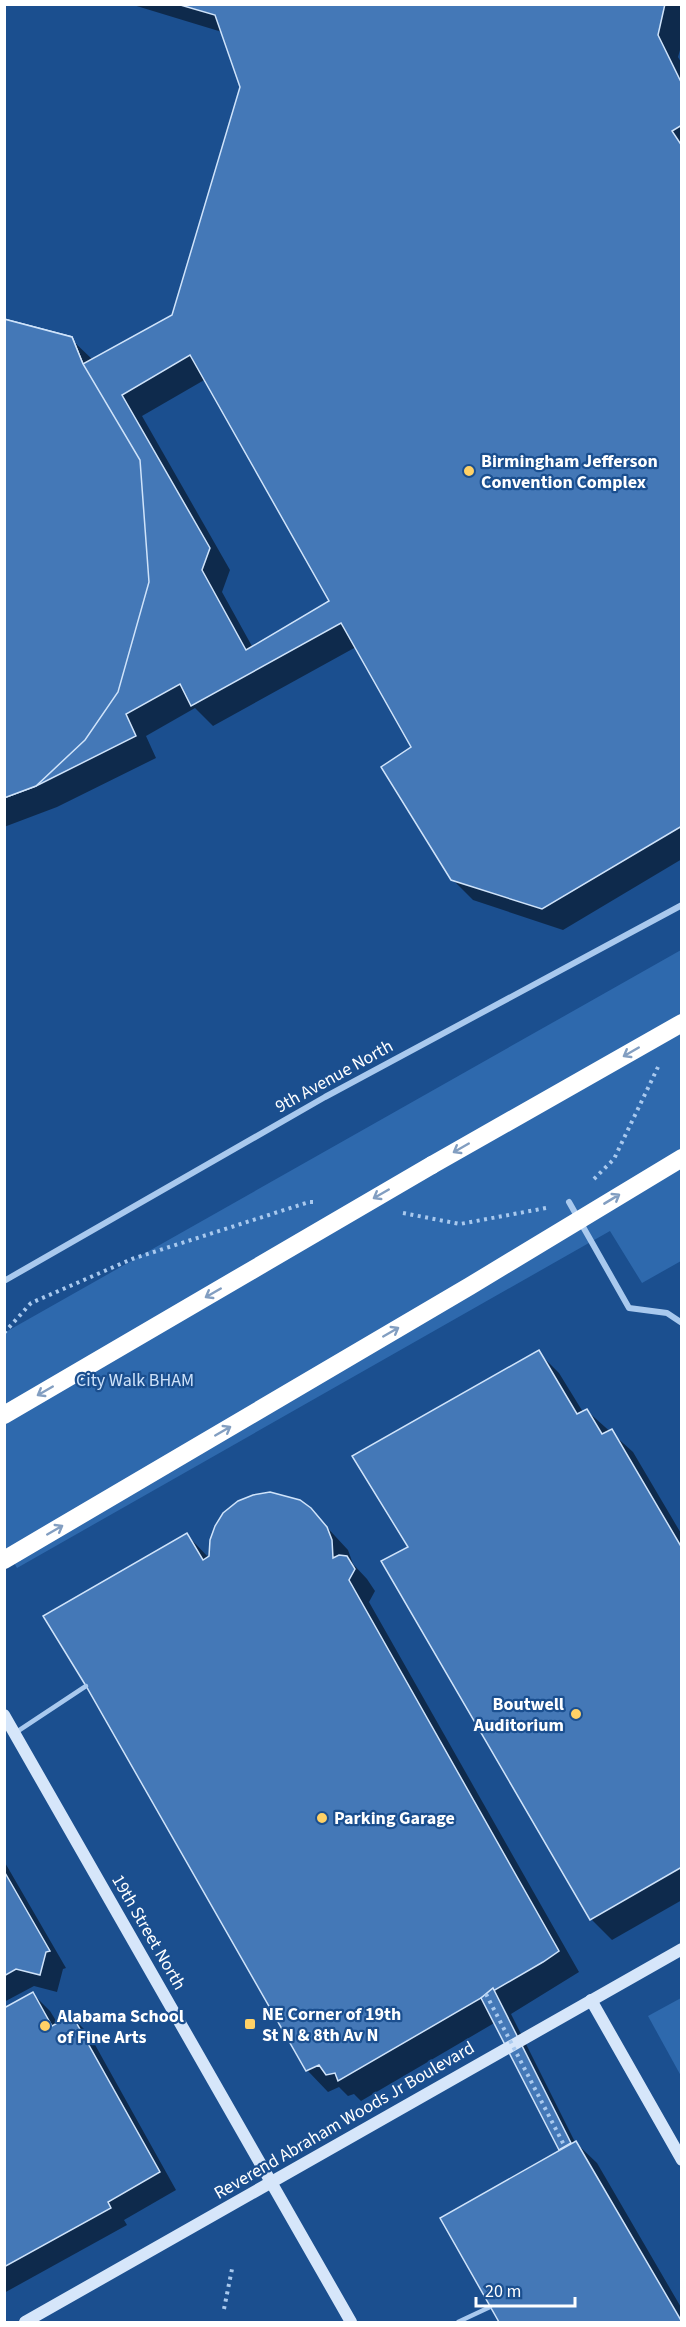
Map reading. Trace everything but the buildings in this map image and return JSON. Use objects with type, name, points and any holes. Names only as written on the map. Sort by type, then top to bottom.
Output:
[{"type":"highway","points":[[4,1414],[440,1160],[681,1023]]},
{"type":"highway","points":[[4,1560],[459,1292],[681,1158]]},
{"type":"main road","name":"19th Street North","points":[[4,1715],[351,2322]]},
{"type":"main road","name":"Reverend Abraham Woods Jr Boulevard","points":[[25,2322],[681,1949]]},
{"type":"main road","points":[[591,2000],[681,2160]]},
{"type":"street","name":"9th Avenue North","points":[[4,1281],[325,1097],[681,905]]},
{"type":"street","points":[[569,1202],[629,1308],[667,1313],[681,1323]]},
{"type":"lane","points":[[15,1733],[86,1686]]},
{"type":"lane","points":[[458,2322],[490,2307]]},
{"type":"path","points":[[486,1994],[565,2147]]},
{"type":"path","points":[[224,2309],[232,2268]]},
{"type":"green space","name":"City Walk BHAM","points":[[681,950],[681,1261],[642,1283],[610,1231],[17,1568],[5,1547],[4,1333]]},
{"type":"green space","points":[[681,1998],[681,2076],[648,2016]]},
{"type":"place","name":"Birmingham Jefferson Convention Complex","points":[[469,471]]},
{"type":"place","name":"Boutwell Auditorium","points":[[576,1714]]},
{"type":"place","name":"Parking Garage","points":[[322,1818]]},
{"type":"place","name":"NE Corner of 19th St N & 8th Av N","points":[[250,2024]]},
{"type":"place","name":"Alabama School of Fine Arts","points":[[45,2026]]}]
